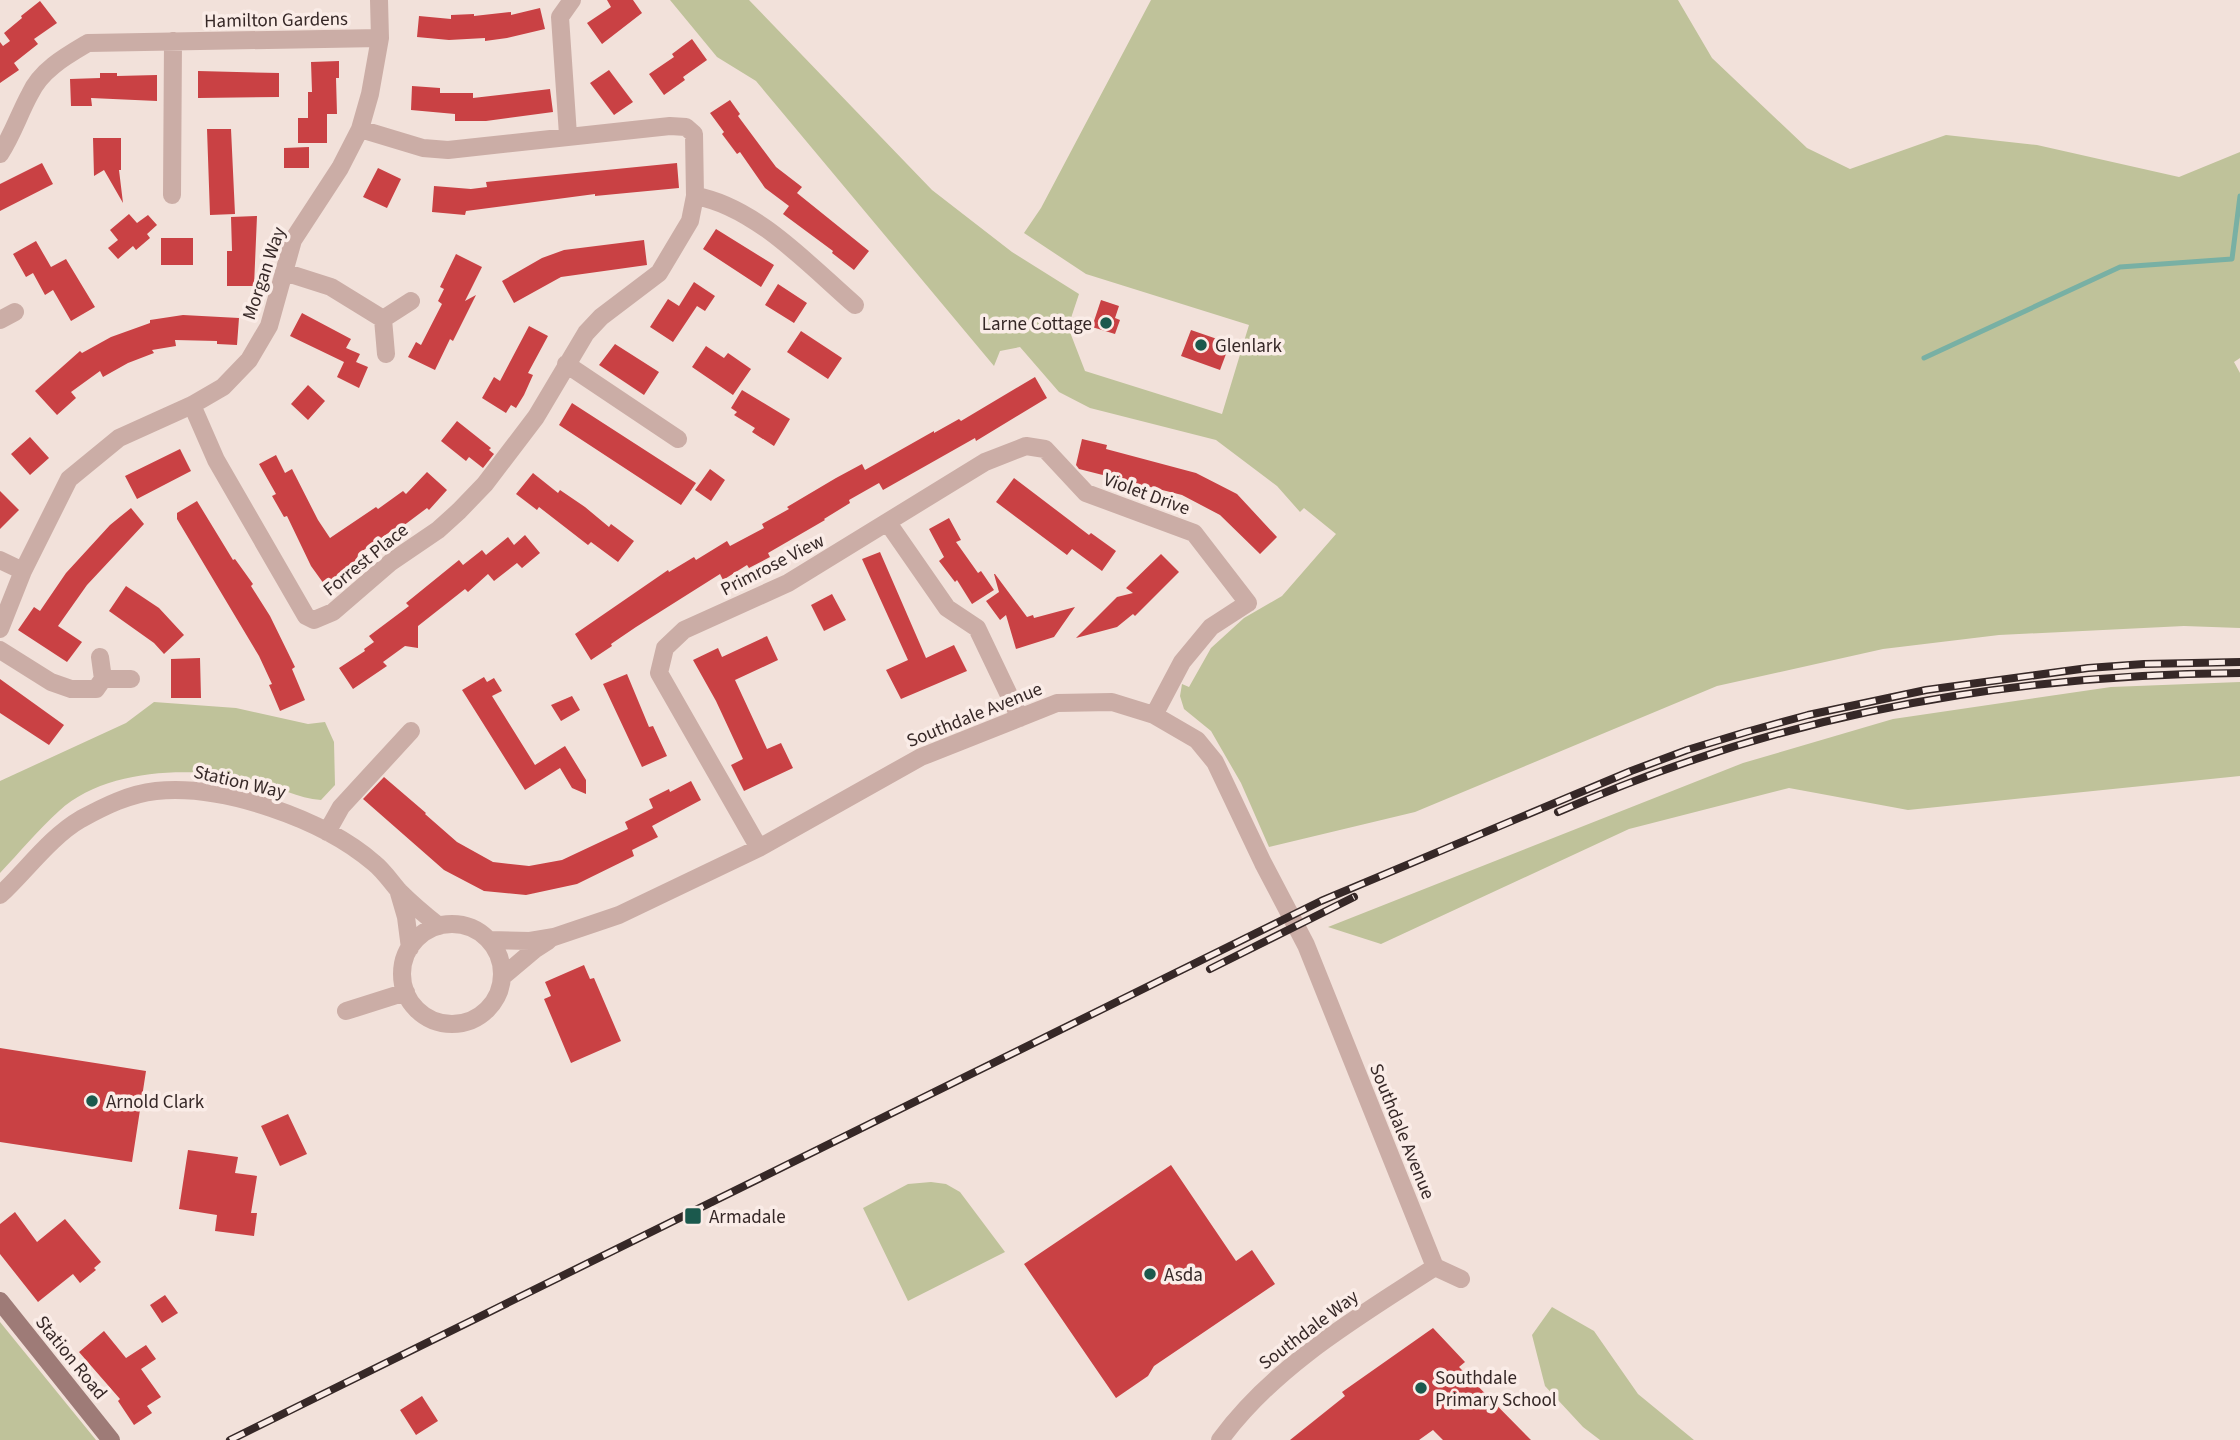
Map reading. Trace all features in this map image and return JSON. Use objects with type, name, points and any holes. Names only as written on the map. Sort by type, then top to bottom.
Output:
[{"type":"main road","name":"Station Road","points":[[0,1301],[110,1438]]},
{"type":"street","name":"Morgan Way","points":[[0,629],[23,570],[69,479],[119,438],[192,405],[223,387],[248,360],[269,326],[293,240],[340,168],[360,129],[370,94],[380,38],[379,0]]},
{"type":"street","points":[[568,135],[560,18],[572,0]]},
{"type":"street","name":"Hamilton Gardens","points":[[0,153],[13,135],[31,91],[58,60],[88,43],[380,38]]},
{"type":"street","points":[[172,195],[173,41]]},
{"type":"street","name":"Forrest Place","points":[[192,405],[216,460],[306,616],[314,620],[322,619],[343,605],[390,562],[438,530],[485,484],[536,417],[586,333],[601,317],[659,273],[685,231],[695,196],[694,134],[686,127],[568,135],[448,150],[423,148],[360,129]]},
{"type":"street","points":[[695,196],[727,204],[750,219],[786,245],[855,305]]},
{"type":"street","points":[[284,272],[331,287],[383,319]]},
{"type":"street","points":[[383,319],[411,301]]},
{"type":"street","points":[[383,319],[386,354]]},
{"type":"street","points":[[566,364],[678,439]]},
{"type":"street","name":"Violet Drive","points":[[888,523],[985,462],[1026,446],[1045,449],[1086,493],[1194,533],[1248,603],[1211,627],[1182,662],[1154,715]]},
{"type":"street","points":[[888,523],[947,608],[977,628],[1020,718]]},
{"type":"street","name":"Primrose View","points":[[759,848],[659,673],[665,648],[684,630],[788,583],[888,523]]},
{"type":"street","points":[[0,560],[23,570]]},
{"type":"street","points":[[0,650],[51,682],[71,689],[96,689],[103,679],[100,657]]},
{"type":"street","points":[[103,679],[131,679]]},
{"type":"street","name":"Southdale Avenue","points":[[489,940],[530,941],[554,937],[645,904],[759,848],[921,757],[1057,703],[1112,702],[1154,715],[1197,740],[1216,762],[1263,863],[1306,945],[1435,1267]]},
{"type":"street","points":[[327,832],[341,807],[411,731]]},
{"type":"street","name":"Station Way","points":[[0,895],[58,836],[79,820],[126,797],[183,789],[223,796],[297,816],[327,832],[375,863],[418,910],[439,926]]},
{"type":"street","name":"Station Way","points":[[398,890],[406,917],[410,948]]},
{"type":"street","points":[[439,926],[466,926],[478,931],[497,951],[502,977],[499,992],[491,1006],[470,1020],[445,1023],[421,1013],[406,992],[402,978],[404,962],[410,948],[428,930],[439,926]]},
{"type":"street","name":"Southdale Avenue","points":[[502,977],[554,937]]},
{"type":"street","points":[[346,1011],[406,992]]},
{"type":"street","points":[[1435,1267],[1461,1279]]},
{"type":"street","name":"Southdale Way","points":[[1220,1440],[1268,1385],[1359,1316],[1435,1267]]},
{"type":"green space","points":[[670,0],[749,0],[932,190],[1012,252],[1079,294],[1068,327],[1085,371],[1222,414],[1249,325],[1086,274],[1024,233],[1041,208],[1151,0],[1678,0],[1712,58],[1807,148],[1850,169],[1946,135],[2037,145],[2179,177],[2240,152],[2240,358],[2234,362],[2240,373],[2240,628],[2184,626],[1999,635],[1883,649],[1717,686],[1415,812],[1269,847],[1241,783],[1211,731],[1184,709],[1180,696],[1182,684],[1189,687],[1211,648],[1244,618],[1282,596],[1336,534],[1304,508],[1300,512],[1277,486],[1216,440],[1090,408],[1059,392],[1020,347],[1000,351],[994,366],[756,81],[717,57]]},
{"type":"green space","points":[[2240,682],[2240,776],[1908,810],[1789,788],[1629,829],[1381,944],[1328,927],[1743,763],[1893,719],[2111,687]]},
{"type":"green space","points":[[154,702],[236,708],[308,724],[325,722],[334,742],[335,785],[321,800],[302,797],[244,778],[222,775],[173,773],[123,779],[78,797],[59,811],[0,873],[0,781],[126,723]]},
{"type":"green space","points":[[908,1184],[946,1184],[960,1192],[1005,1252],[908,1301],[863,1208]]},
{"type":"green space","points":[[1552,1307],[1594,1331],[1638,1394],[1694,1440],[1600,1440],[1583,1427],[1545,1386],[1532,1335]]},
{"type":"green space","points":[[0,1322],[96,1440],[0,1440]]},
{"type":"building","points":[[607,0],[633,0],[642,13],[602,44],[587,23],[611,7]]},
{"type":"building","points":[[40,1],[57,23],[34,39],[38,44],[14,63],[19,70],[0,83],[0,42],[3,46],[10,41],[4,33]]},
{"type":"building","points":[[540,8],[545,29],[507,38],[485,41],[485,38],[449,40],[417,37],[419,16],[451,19],[451,15],[474,16],[511,12],[511,15]]},
{"type":"building","points":[[692,39],[707,60],[664,95],[649,74],[674,57],[672,54]]},
{"type":"building","points":[[339,61],[339,78],[336,78],[337,114],[327,114],[327,143],[298,143],[298,118],[308,118],[308,92],[312,92],[311,62]]},
{"type":"building","points":[[609,70],[633,102],[614,115],[590,83]]},
{"type":"building","points":[[198,71],[279,73],[279,97],[198,98]]},
{"type":"building","points":[[100,73],[117,73],[117,76],[157,75],[157,101],[91,98],[92,106],[71,106],[70,79],[100,78]]},
{"type":"building","points":[[412,86],[440,88],[440,93],[473,93],[473,98],[550,89],[553,112],[486,121],[455,121],[455,114],[411,110]]},
{"type":"building","points":[[730,100],[740,114],[738,116],[776,167],[802,187],[797,193],[869,251],[854,270],[783,214],[789,206],[765,188],[740,152],[737,154],[722,134],[724,132],[710,113]]},
{"type":"building","points":[[207,129],[231,129],[235,214],[210,215]]},
{"type":"building","points":[[93,138],[121,138],[119,170],[123,203],[104,170],[94,176]]},
{"type":"building","points":[[309,147],[309,168],[284,168],[284,148]]},
{"type":"building","points":[[42,163],[53,184],[0,211],[0,184]]},
{"type":"building","points":[[677,163],[679,188],[595,194],[466,211],[465,215],[432,212],[434,186],[471,189],[487,187],[486,182]]},
{"type":"building","points":[[378,168],[401,179],[387,208],[363,197]]},
{"type":"building","points":[[129,214],[137,223],[148,215],[157,225],[147,234],[150,238],[136,250],[133,246],[118,259],[108,248],[118,240],[110,230]]},
{"type":"building","points":[[257,216],[254,286],[227,286],[227,251],[232,251],[231,217]]},
{"type":"building","points":[[716,229],[774,265],[761,287],[703,249]]},
{"type":"building","points":[[161,238],[193,238],[193,265],[161,265]]},
{"type":"building","points":[[644,240],[647,265],[561,277],[514,303],[502,281],[542,258],[564,250]]},
{"type":"building","points":[[36,241],[51,267],[66,259],[95,307],[71,321],[53,290],[45,295],[33,273],[26,277],[13,254]]},
{"type":"building","points":[[456,254],[482,267],[465,301],[476,295],[435,370],[408,357],[416,342],[421,345],[442,304],[438,301],[444,289],[440,287]]},
{"type":"building","points":[[694,282],[715,296],[705,311],[697,306],[673,342],[650,327],[668,299],[679,306]]},
{"type":"building","points":[[778,284],[807,303],[794,323],[765,305]]},
{"type":"building","name":"Larne Cottage","points":[[1101,300],[1119,306],[1115,318],[1120,320],[1115,334],[1092,327]]},
{"type":"building","points":[[302,313],[351,339],[346,348],[360,354],[356,362],[368,367],[359,388],[337,377],[344,362],[290,336]]},
{"type":"building","points":[[183,315],[239,318],[237,345],[217,344],[217,341],[175,340],[176,346],[152,350],[154,353],[103,377],[100,371],[71,392],[76,398],[57,415],[35,391],[80,351],[82,353],[111,337],[150,323],[150,320]]},
{"type":"building","points":[[529,326],[548,336],[528,373],[533,375],[524,395],[516,408],[511,405],[506,413],[482,398],[494,377],[500,381]]},
{"type":"building","name":"Glenlark","points":[[1191,330],[1220,340],[1216,350],[1226,354],[1220,370],[1181,356]]},
{"type":"building","points":[[801,331],[842,358],[828,379],[787,352]]},
{"type":"building","points":[[615,344],[659,372],[644,395],[599,365]]},
{"type":"building","points":[[706,346],[724,358],[728,353],[751,369],[733,395],[692,367]]},
{"type":"building","points":[[1035,377],[1047,398],[976,441],[975,438],[883,490],[879,483],[849,500],[850,503],[825,520],[768,553],[770,557],[749,568],[747,565],[723,580],[720,574],[636,627],[591,660],[575,634],[668,570],[669,572],[694,557],[696,560],[727,541],[730,546],[764,528],[762,524],[836,478],[862,464],[865,470],[934,431],[959,419],[961,421]]},
{"type":"building","points":[[308,385],[325,401],[308,420],[291,404]]},
{"type":"building","points":[[742,390],[790,419],[774,446],[752,432],[755,428],[734,415],[737,412],[731,408]]},
{"type":"building","points":[[572,403],[696,483],[681,505],[559,425]]},
{"type":"building","points":[[457,421],[491,448],[489,450],[494,454],[483,468],[469,457],[466,461],[441,441]]},
{"type":"building","points":[[30,437],[49,458],[30,475],[11,454]]},
{"type":"building","points":[[1082,439],[1107,445],[1106,449],[1196,473],[1237,494],[1277,537],[1260,554],[1220,515],[1182,495],[1079,469],[1076,465]]},
{"type":"building","points":[[180,449],[191,471],[137,499],[125,476]]},
{"type":"building","points":[[276,455],[285,473],[292,469],[330,538],[403,491],[406,494],[427,472],[447,490],[429,510],[427,508],[358,554],[357,560],[350,565],[355,572],[329,591],[311,566],[287,516],[284,517],[272,496],[276,494],[259,464]]},
{"type":"building","points":[[710,469],[725,480],[711,501],[695,490]]},
{"type":"building","points":[[533,473],[558,493],[560,490],[609,527],[611,524],[634,541],[618,562],[591,542],[588,545],[539,507],[537,510],[516,494]]},
{"type":"building","points":[[1014,478],[1089,535],[1091,533],[1116,551],[1102,571],[1072,549],[1067,555],[996,502]]},
{"type":"building","points":[[0,491],[19,510],[0,529]]},
{"type":"building","points":[[197,501],[233,560],[235,559],[253,584],[251,586],[270,616],[295,667],[292,669],[305,700],[280,711],[269,685],[272,684],[259,656],[177,519],[177,513]]},
{"type":"building","points":[[131,508],[144,524],[87,585],[58,626],[82,642],[67,662],[18,630],[34,607],[40,611],[66,573],[110,525]]},
{"type":"building","points":[[949,518],[961,540],[956,542],[994,590],[972,604],[957,580],[955,582],[939,561],[944,557],[929,529]]},
{"type":"building","points":[[525,535],[540,553],[522,568],[517,563],[494,581],[488,574],[468,592],[465,589],[418,626],[418,648],[405,646],[383,662],[387,666],[353,689],[339,668],[374,642],[369,636],[409,606],[406,603],[459,560],[463,565],[482,550],[486,555],[508,537],[514,545]]},
{"type":"building","points":[[880,552],[926,658],[954,645],[967,671],[901,699],[886,670],[908,660],[862,559]]},
{"type":"building","points":[[1161,554],[1179,572],[1135,616],[1133,614],[1117,627],[1076,638],[1117,597],[1133,593],[1126,588]]},
{"type":"building","points":[[994,574],[1027,617],[1033,615],[1034,618],[1075,607],[1054,637],[1016,649],[1006,615],[1000,620],[986,601],[999,592]]},
{"type":"building","points":[[126,586],[159,608],[184,635],[164,654],[154,643],[109,611]]},
{"type":"building","points":[[832,594],[846,620],[824,631],[811,605]]},
{"type":"building","points":[[767,636],[778,660],[735,680],[767,749],[781,743],[793,768],[744,791],[731,765],[743,759],[693,660],[718,648],[722,657]]},
{"type":"building","points":[[200,658],[201,698],[171,698],[171,659]]},
{"type":"building","points":[[627,674],[649,727],[653,726],[667,756],[642,767],[603,684]]},
{"type":"building","points":[[484,677],[487,682],[494,678],[502,691],[492,696],[535,765],[565,746],[586,780],[586,794],[572,788],[560,768],[525,790],[462,690]]},
{"type":"building","points":[[0,679],[64,725],[49,745],[0,713]]},
{"type":"building","points":[[572,696],[580,710],[561,721],[551,705]]},
{"type":"building","points":[[384,777],[457,842],[493,862],[529,866],[562,860],[628,829],[625,822],[653,808],[649,799],[669,789],[670,792],[691,781],[701,800],[652,826],[658,837],[632,850],[634,856],[577,884],[526,895],[484,891],[444,870],[363,799]]},
{"type":"building","points":[[584,965],[590,979],[594,978],[621,1041],[571,1063],[544,999],[551,996],[545,982]]},
{"type":"building","points":[[0,1048],[146,1071],[132,1162],[0,1142]]},
{"type":"building","points":[[288,1114],[307,1154],[280,1166],[261,1126]]},
{"type":"building","points":[[188,1150],[238,1157],[235,1173],[257,1176],[251,1213],[257,1213],[254,1236],[215,1231],[217,1215],[179,1209]]},
{"type":"building","name":"Asda","points":[[1171,1165],[1236,1261],[1252,1250],[1275,1284],[1154,1366],[1148,1376],[1116,1398],[1024,1264]]},
{"type":"building","points":[[15,1212],[37,1242],[65,1219],[101,1262],[94,1268],[96,1270],[80,1283],[73,1274],[38,1302],[0,1254],[0,1224]]},
{"type":"building","points":[[165,1295],[178,1313],[162,1323],[150,1305]]},
{"type":"building","points":[[1433,1328],[1465,1362],[1459,1367],[1531,1440],[1443,1440],[1433,1430],[1419,1440],[1290,1440],[1345,1396],[1342,1392]]},
{"type":"building","points":[[104,1331],[126,1358],[146,1345],[156,1359],[141,1369],[161,1397],[147,1406],[152,1413],[134,1425],[118,1401],[120,1399],[79,1352]]},
{"type":"building","points":[[422,1396],[438,1421],[416,1435],[400,1410]]},
{"type":"waterway","points":[[1924,358],[2120,267],[2232,259],[2240,196]]},
{"type":"railway","points":[[230,1440],[1321,901],[1631,771],[1746,732],[1808,715],[1926,690],[2088,668],[2240,662]]},
{"type":"railway","points":[[1558,812],[1687,762],[1822,722],[1890,707],[1960,695],[2100,679],[2240,673]]},
{"type":"railway","points":[[1210,969],[1354,897]]},
{"type":"place","name":"Larne Cottage","points":[[1106,323]]},
{"type":"place","name":"Glenlark","points":[[1201,345]]},
{"type":"place","name":"Arnold Clark","points":[[92,1101]]},
{"type":"place","name":"Armadale","points":[[693,1216]]},
{"type":"place","name":"Asda","points":[[1150,1274]]},
{"type":"place","name":"Southdale Primary School","points":[[1421,1388]]}]
